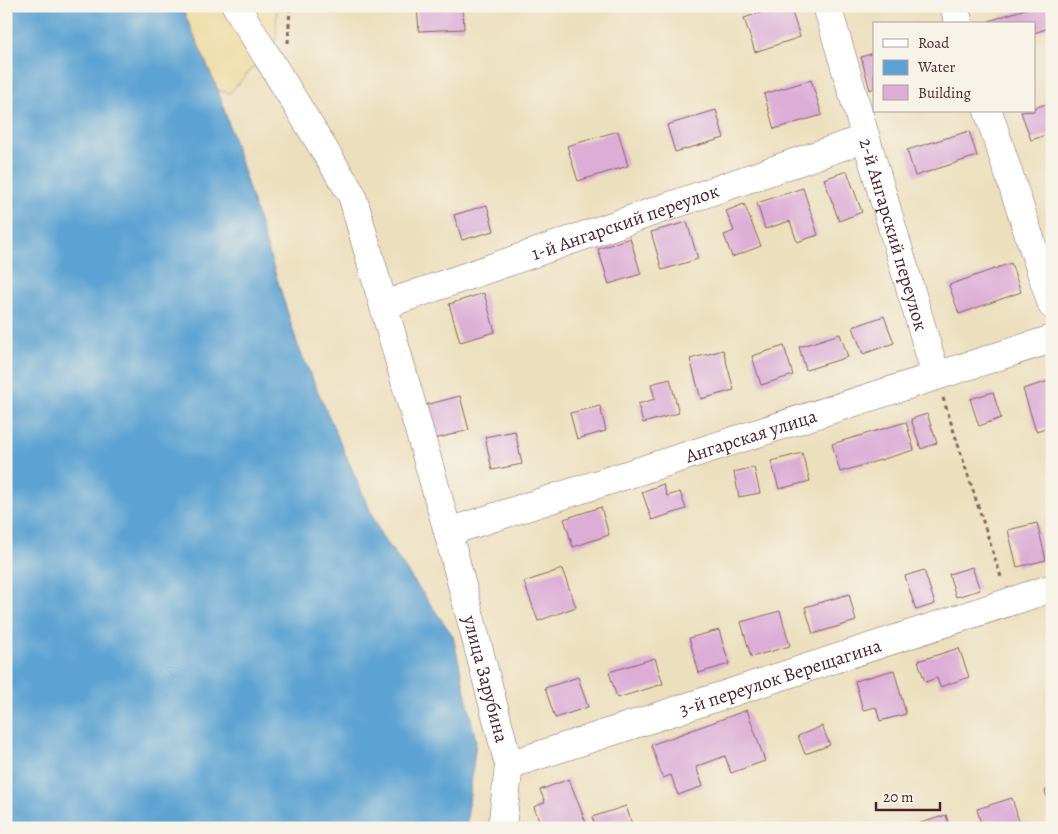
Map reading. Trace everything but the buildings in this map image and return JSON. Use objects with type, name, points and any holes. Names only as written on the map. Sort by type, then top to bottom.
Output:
[{"type":"street","name":"улица Зарубина","points":[[236,6],[352,195],[448,532],[508,765],[502,828]]},
{"type":"street","name":"2-й Ангарский переулок","points":[[827,6],[936,376]]},
{"type":"street","points":[[954,6],[958,22]]},
{"type":"street","points":[[988,112],[1052,305]]},
{"type":"street","name":"1-й Ангарский переулок","points":[[384,305],[866,138]]},
{"type":"street","name":"Ангарская улица","points":[[448,532],[1052,339]]},
{"type":"street","name":"3-й переулок Верещагина","points":[[508,765],[1052,588]]},
{"type":"path","points":[[936,376],[1010,602]]},
{"type":"sand","points":[[181,6],[277,6],[276,42],[230,93],[218,90]]},
{"type":"water","points":[[16,6],[181,6],[218,90],[298,346],[380,533],[453,636],[476,741],[466,828],[6,828],[6,25]]}]
